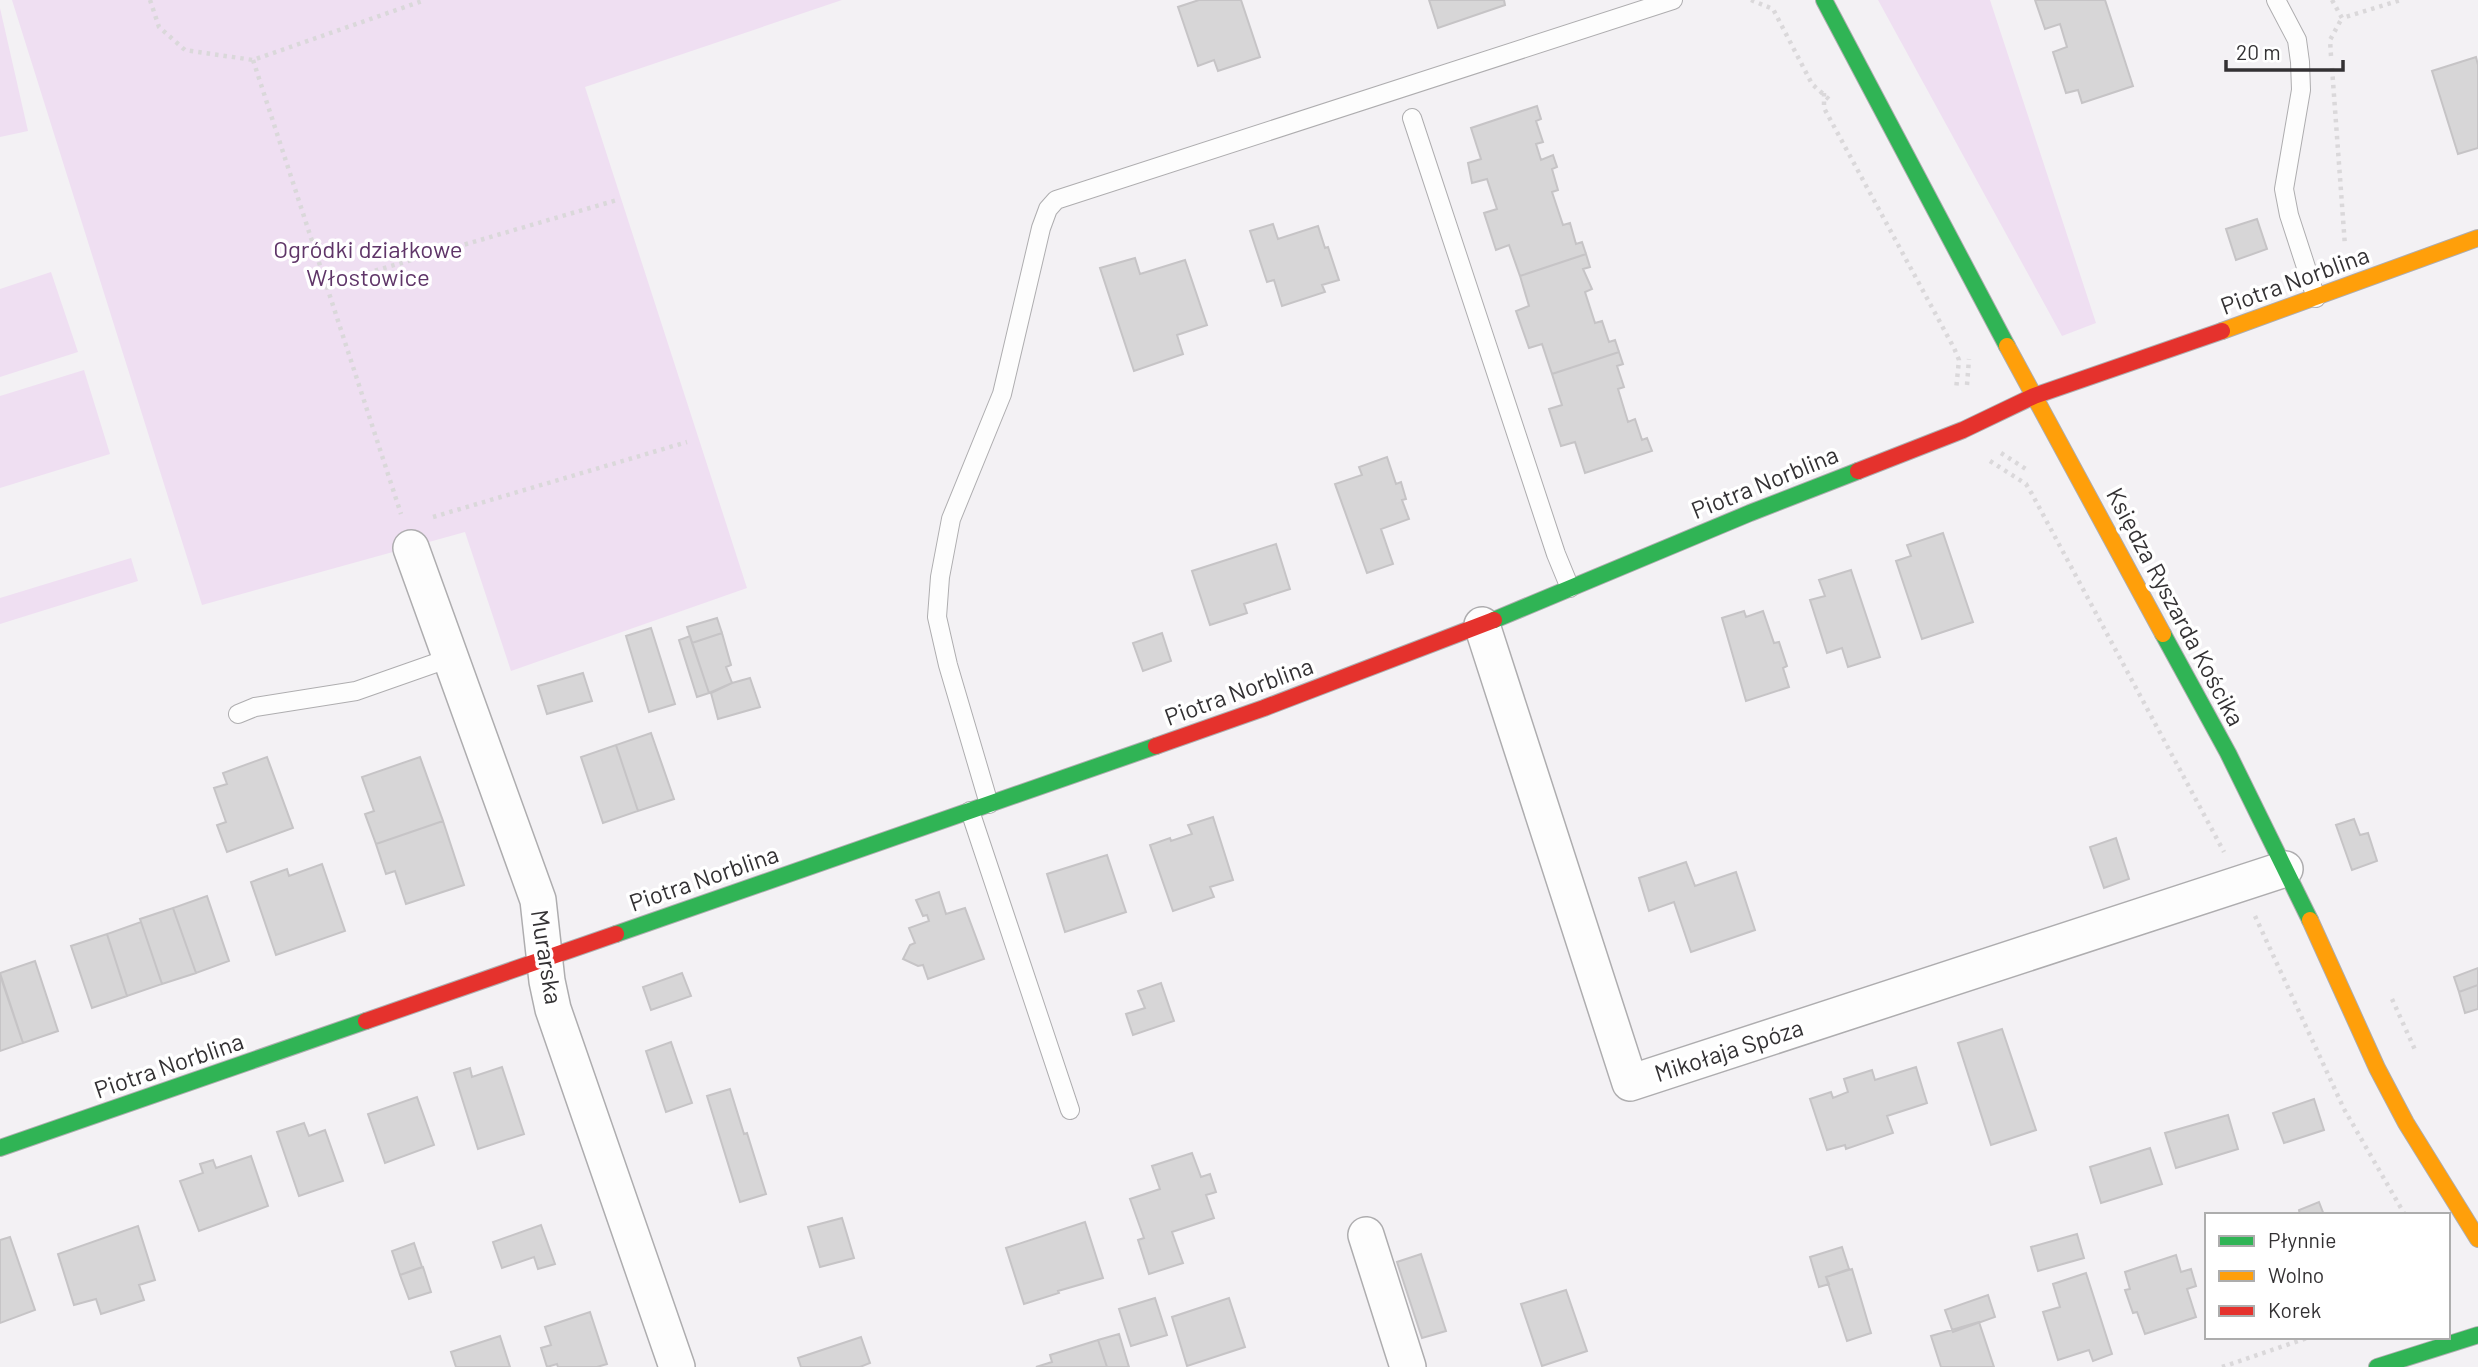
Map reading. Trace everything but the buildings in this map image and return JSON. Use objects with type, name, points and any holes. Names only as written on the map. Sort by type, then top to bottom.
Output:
[{"type":"street","name":"Księdza Ryszarda Kościka","points":[[1824,0],[2034,396],[2228,752],[2377,1068],[2406,1123],[2478,1240]]},
{"type":"street","name":"Piotra Norblina","points":[[0,1148],[1264,708],[1482,625],[1750,513],[1963,430],[2034,396],[2316,298],[2478,238]]},
{"type":"street","name":"Murarska","points":[[408,537],[538,900],[553,1009],[677,1367]]},
{"type":"street","name":"Mikołaja Spóza","points":[[1482,625],[1630,1083],[2285,869]]},
{"type":"street","points":[[1366,1235],[1408,1367]]},
{"type":"street","points":[[2377,1367],[2478,1335]]},
{"type":"lane","points":[[989,804],[948,665],[937,617],[940,577],[951,519],[1002,394],[1041,228],[1048,209],[1056,200],[1672,0]]},
{"type":"lane","points":[[2276,0],[2298,40],[2300,62],[2301,90],[2284,189],[2289,215],[2316,298]]},
{"type":"lane","points":[[1412,118],[1556,554],[1570,588]]},
{"type":"lane","points":[[238,713],[256,707],[356,691],[450,658]]},
{"type":"lane","points":[[970,811],[1070,1110]]},
{"type":"path","points":[[150,0],[159,27],[185,50],[253,60],[425,0]]},
{"type":"path","points":[[1751,0],[1773,9],[1812,84],[1840,110]]},
{"type":"path","points":[[2332,0],[2342,18]]},
{"type":"path","points":[[2345,246],[2330,40],[2342,18],[2401,0]]},
{"type":"path","points":[[253,60],[408,537],[687,442]]},
{"type":"path","points":[[1824,84],[1824,108],[1954,348],[1958,360],[1957,385],[1950,398],[1972,453],[1984,457],[2026,484],[2186,778],[2240,883],[2344,1109],[2404,1213]]},
{"type":"path","points":[[326,285],[617,200]]},
{"type":"path","points":[[1970,353],[1967,385],[1991,446],[2036,476]]},
{"type":"path","points":[[2222,1367],[2304,1339]]},
{"type":"green space","name":"Ogródki działkowe Włostowice","points":[[12,0],[842,0],[585,87],[747,588],[511,671],[465,532],[202,605]]},
{"type":"green space","points":[[1878,0],[1990,0],[2096,323],[2062,336]]},
{"type":"green space","points":[[0,8],[28,131],[0,137]]},
{"type":"green space","points":[[51,272],[78,352],[0,377],[0,289]]},
{"type":"green space","points":[[84,370],[110,454],[0,488],[0,396]]},
{"type":"green space","points":[[131,558],[138,581],[0,624],[0,598]]},
{"type":"traffic: fast","points":[[1824,0],[2007,346]]},
{"type":"traffic: fast","points":[[1494,620],[1858,471]]},
{"type":"traffic: fast","points":[[2163,634],[2228,753],[2310,920]]},
{"type":"traffic: fast","points":[[616,934],[1156,746]]},
{"type":"traffic: fast","points":[[0,1148],[366,1021]]},
{"type":"traffic: fast","points":[[2377,1367],[2478,1335]]},
{"type":"traffic: slow","points":[[2222,331],[2478,238]]},
{"type":"traffic: slow","points":[[2007,346],[2163,634]]},
{"type":"traffic: slow","points":[[2310,920],[2377,1068],[2406,1123],[2478,1239]]},
{"type":"traffic: jam","points":[[1858,471],[1963,430],[2034,396],[2222,331]]},
{"type":"traffic: jam","points":[[1156,746],[1264,708],[1494,620]]},
{"type":"traffic: jam","points":[[366,1021],[616,934]]}]
